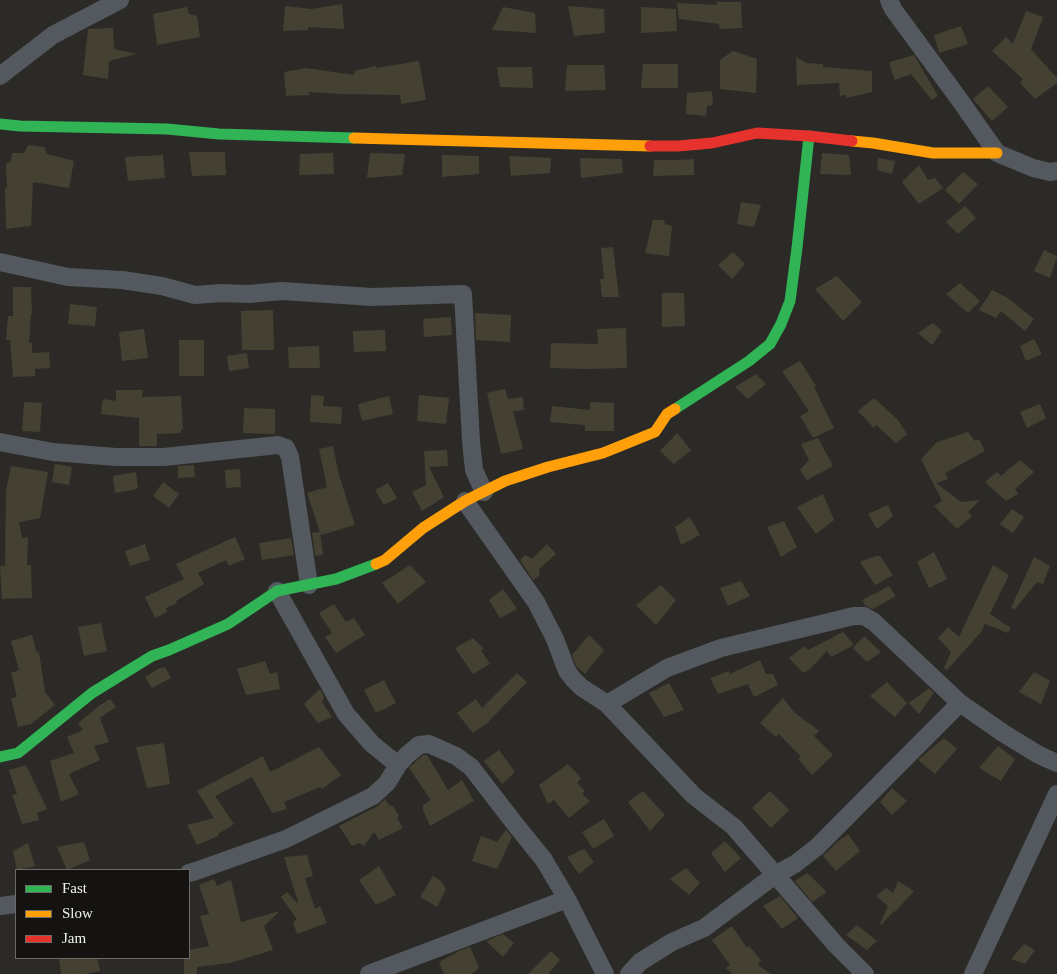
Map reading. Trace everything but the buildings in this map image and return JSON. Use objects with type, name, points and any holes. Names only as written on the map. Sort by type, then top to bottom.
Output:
[{"type":"street","points":[[0,76],[53,35],[120,0]]},
{"type":"street","points":[[889,0],[893,9],[997,153]]},
{"type":"street","points":[[0,124],[167,129],[236,135],[678,146],[712,143],[757,133],[873,143],[933,153],[997,153],[1033,168],[1050,172],[1057,171]]},
{"type":"street","points":[[0,757],[18,753],[92,693],[152,656],[228,624],[277,591],[336,579],[385,560],[423,528],[465,501],[505,481],[548,467],[603,454],[655,432],[667,414],[748,361],[770,344],[781,324],[790,301],[798,248],[809,136]]},
{"type":"street","points":[[0,262],[68,277],[122,280],[162,286],[195,295],[282,291],[372,297],[463,294],[474,470],[484,492]]},
{"type":"street","points":[[0,442],[53,452],[116,457],[164,457],[278,445],[286,448],[290,457],[309,585]]},
{"type":"street","points":[[465,501],[536,602],[570,675],[581,687],[607,704],[694,796],[734,827],[836,945],[865,974]]},
{"type":"street","points":[[277,591],[346,714],[372,744],[398,766]]},
{"type":"street","points":[[607,704],[667,668],[720,648],[854,616],[864,616],[874,622],[960,703],[1039,755],[1057,762]]},
{"type":"street","points":[[629,974],[640,962],[672,942],[704,928],[775,875],[796,864],[816,847],[960,703]]},
{"type":"street","points":[[190,873],[286,838],[373,796],[387,783],[406,755],[419,745],[430,744],[456,756],[471,767],[544,860],[605,974]]},
{"type":"street","points":[[973,974],[1057,794]]},
{"type":"street","points":[[369,974],[566,898]]},
{"type":"street","points":[[0,906],[15,904]]},
{"type":"traffic: fast","points":[[0,124],[167,129],[219,134],[354,138]]},
{"type":"traffic: fast","points":[[675,409],[749,361],[770,344],[781,324],[790,301],[809,136]]},
{"type":"traffic: fast","points":[[0,757],[18,753],[92,693],[152,656],[228,624],[277,591],[336,579],[376,564]]},
{"type":"traffic: slow","points":[[354,138],[650,146]]},
{"type":"traffic: slow","points":[[852,141],[933,153],[997,153]]},
{"type":"traffic: slow","points":[[376,564],[385,560],[423,528],[465,501],[505,481],[548,467],[603,453],[655,432],[667,414],[675,409]]},
{"type":"traffic: jam","points":[[650,146],[712,143],[757,133],[852,141]]}]
